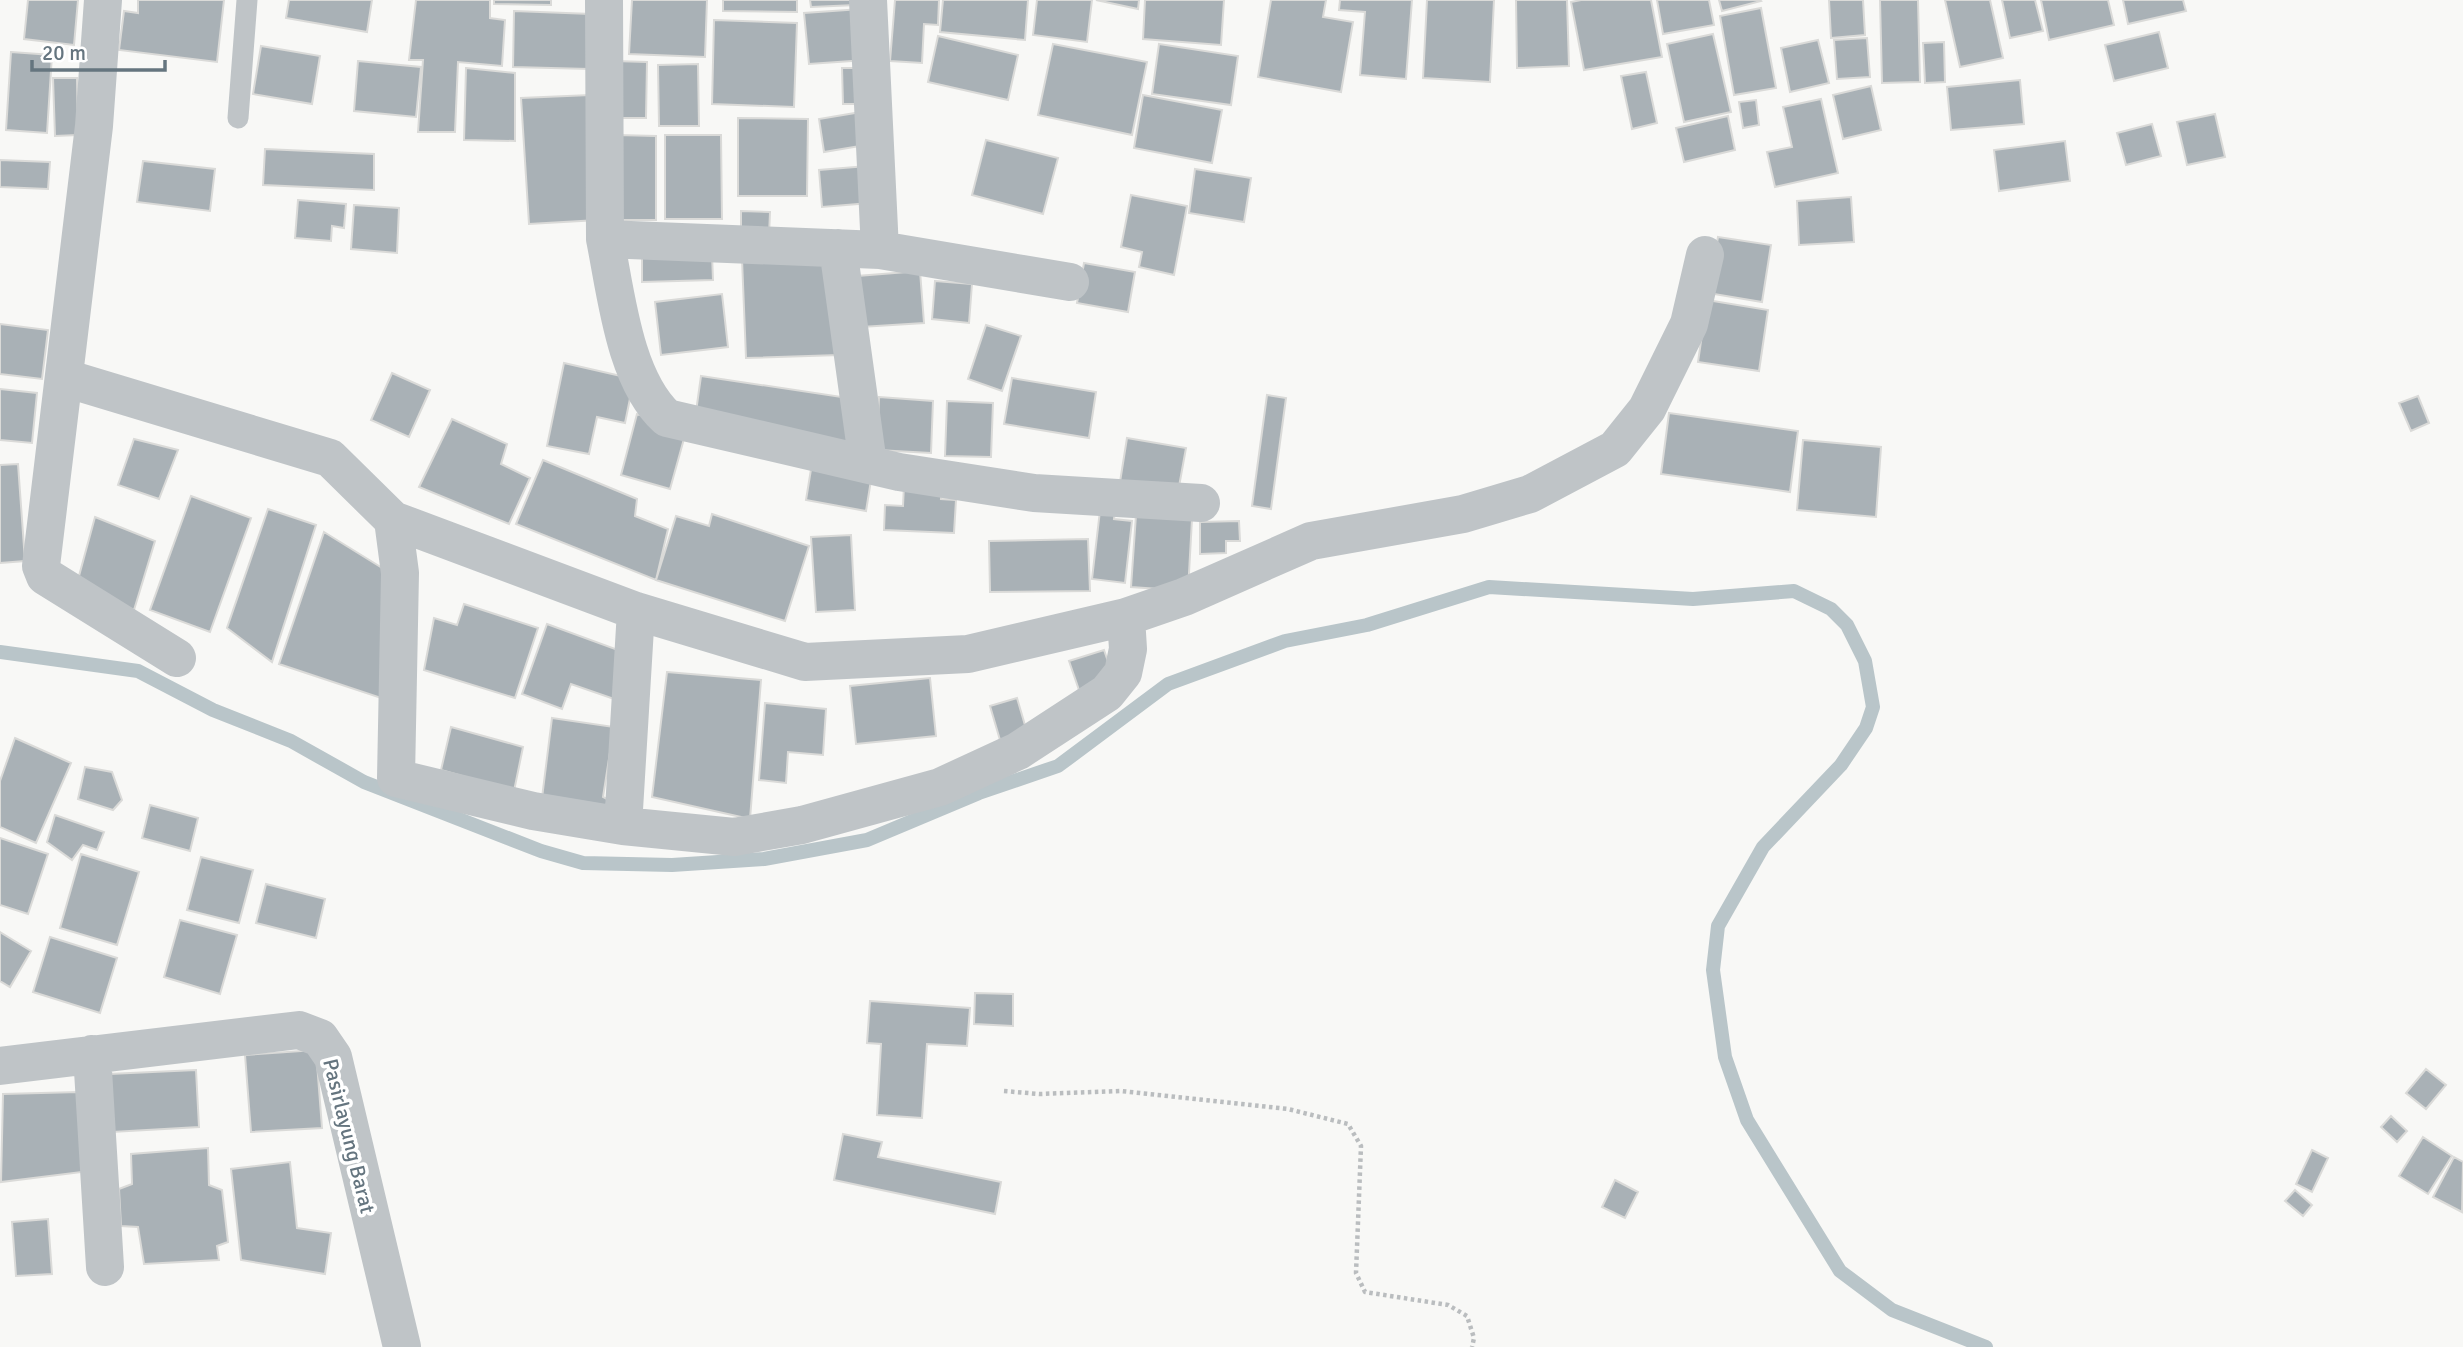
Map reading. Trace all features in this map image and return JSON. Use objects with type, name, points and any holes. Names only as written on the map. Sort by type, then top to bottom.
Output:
[{"type":"street","points":[[103,0],[94,126],[41,566],[45,576],[177,658]]},
{"type":"street","points":[[604,0],[605,239],[620,313],[634,363],[654,406],[667,418],[899,472],[1034,493],[1201,503]]},
{"type":"street","points":[[868,0],[880,250]]},
{"type":"street","points":[[605,239],[880,250],[1070,282]]},
{"type":"street","points":[[838,248],[868,464]]},
{"type":"street","points":[[65,378],[330,458],[393,520],[636,611],[805,662],[968,654],[1126,617],[1184,597],[1311,541],[1463,514],[1530,494],[1615,449],[1647,409],[1689,324],[1705,255]]},
{"type":"street","points":[[393,520],[400,573],[396,778],[533,811],[623,826],[734,837],[802,825],[940,787],[1018,751],[1107,693],[1123,673],[1128,649],[1126,617]]},
{"type":"street","points":[[623,826],[636,611]]},
{"type":"street","name":"Pasirlayung Barat","points":[[0,1066],[299,1030],[320,1038],[332,1057],[402,1347]]},
{"type":"street","points":[[92,1054],[105,1267]]},
{"type":"lane","points":[[238,118],[247,0]]},
{"type":"path","points":[[1004,1091],[1039,1094],[1121,1091],[1288,1109],[1348,1124],[1361,1146],[1356,1273],[1360,1288],[1365,1292],[1389,1298],[1448,1305],[1467,1316],[1474,1338],[1472,1347]]},
{"type":"building","points":[[28,0],[78,0],[74,45],[24,39]]},
{"type":"building","points":[[138,0],[224,0],[217,62],[119,50],[124,11],[138,13]]},
{"type":"building","points":[[289,0],[372,0],[367,32],[286,18]]},
{"type":"building","points":[[416,0],[490,0],[490,18],[505,20],[502,66],[458,62],[455,132],[418,132],[423,60],[409,60]]},
{"type":"building","points":[[494,0],[551,0],[551,5],[494,4]]},
{"type":"building","points":[[632,0],[707,0],[705,57],[629,54]]},
{"type":"building","points":[[723,0],[797,0],[797,12],[723,11]]},
{"type":"building","points":[[810,0],[856,0],[856,5],[811,7]]},
{"type":"building","points":[[895,0],[939,0],[938,25],[924,24],[922,63],[890,61]]},
{"type":"building","points":[[943,0],[1028,0],[1025,40],[940,32]]},
{"type":"building","points":[[1037,0],[1092,0],[1087,42],[1033,35]]},
{"type":"building","points":[[1096,0],[1139,0],[1138,9]]},
{"type":"building","points":[[1145,0],[1224,0],[1221,45],[1143,39]]},
{"type":"building","points":[[1271,0],[1326,0],[1323,17],[1353,22],[1341,92],[1258,77]]},
{"type":"building","points":[[1340,0],[1412,0],[1406,79],[1360,75],[1365,12],[1339,10]]},
{"type":"building","points":[[1427,0],[1494,0],[1490,82],[1423,78]]},
{"type":"building","points":[[1516,0],[1567,0],[1569,66],[1517,68]]},
{"type":"building","points":[[1651,0],[1662,57],[1584,70],[1571,2]]},
{"type":"building","points":[[1657,0],[1709,0],[1714,25],[1663,34]]},
{"type":"building","points":[[1719,0],[1760,0],[1761,1],[1722,11]]},
{"type":"building","points":[[1829,0],[1863,0],[1865,35],[1831,38]]},
{"type":"building","points":[[1880,0],[1918,0],[1920,82],[1882,83]]},
{"type":"building","points":[[1945,0],[1990,0],[2003,58],[1960,67]]},
{"type":"building","points":[[2002,0],[2035,0],[2043,31],[2010,38]]},
{"type":"building","points":[[2041,0],[2108,0],[2114,25],[2049,40]]},
{"type":"building","points":[[2123,0],[2183,0],[2186,11],[2128,24]]},
{"type":"building","points":[[1761,8],[1776,88],[1734,95],[1720,16]]},
{"type":"building","points":[[861,9],[866,60],[809,64],[804,13]]},
{"type":"building","points":[[514,11],[591,14],[589,69],[513,67]]},
{"type":"building","points":[[714,20],[797,23],[794,107],[712,104]]},
{"type":"building","points":[[2159,32],[2168,68],[2114,81],[2105,45]]},
{"type":"building","points":[[1713,34],[1731,112],[1684,122],[1667,44]]},
{"type":"building","points":[[938,36],[1018,55],[1008,100],[928,82]]},
{"type":"building","points":[[1867,38],[1870,77],[1837,79],[1834,40]]},
{"type":"building","points":[[1818,40],[1829,83],[1790,92],[1781,48]]},
{"type":"building","points":[[1944,42],[1945,82],[1925,83],[1923,43]]},
{"type":"building","points":[[1053,44],[1147,62],[1132,135],[1038,115]]},
{"type":"building","points":[[1159,44],[1238,56],[1231,105],[1152,94]]},
{"type":"building","points":[[261,46],[320,56],[312,104],[253,94]]},
{"type":"building","points":[[11,52],[52,55],[47,133],[6,130]]},
{"type":"building","points":[[358,61],[421,67],[416,117],[354,111]]},
{"type":"building","points":[[614,61],[647,62],[646,118],[614,118]]},
{"type":"building","points":[[698,64],[699,126],[659,126],[658,65]]},
{"type":"building","points":[[466,68],[515,73],[515,141],[464,140]]},
{"type":"building","points":[[842,68],[861,68],[862,104],[843,104]]},
{"type":"building","points":[[1646,72],[1657,123],[1632,129],[1621,76]]},
{"type":"building","points":[[53,78],[77,78],[78,135],[55,136]]},
{"type":"building","points":[[2020,80],[2024,124],[1951,130],[1947,87]]},
{"type":"building","points":[[1871,86],[1881,130],[1843,139],[1833,95]]},
{"type":"building","points":[[590,95],[598,220],[529,224],[521,98]]},
{"type":"building","points":[[1143,95],[1222,110],[1212,163],[1134,148]]},
{"type":"building","points":[[1821,99],[1838,173],[1775,187],[1767,152],[1792,147],[1783,107]]},
{"type":"building","points":[[1756,100],[1759,125],[1743,128],[1739,102]]},
{"type":"building","points":[[861,112],[866,145],[824,152],[819,119]]},
{"type":"building","points":[[2215,114],[2225,157],[2187,165],[2177,122]]},
{"type":"building","points":[[1728,116],[1735,150],[1684,162],[1676,128]]},
{"type":"building","points":[[738,118],[808,119],[807,196],[738,196]]},
{"type":"building","points":[[2152,124],[2161,156],[2126,165],[2117,133]]},
{"type":"building","points":[[617,135],[656,136],[656,220],[616,220]]},
{"type":"building","points":[[665,135],[721,135],[722,219],[665,219]]},
{"type":"building","points":[[986,140],[1058,158],[1043,214],[972,195]]},
{"type":"building","points":[[2065,141],[2070,181],[1999,191],[1994,150]]},
{"type":"building","points":[[265,149],[374,154],[374,190],[263,185]]},
{"type":"building","points":[[0,160],[50,162],[48,189],[0,187]]},
{"type":"building","points":[[143,161],[215,169],[210,211],[137,202]]},
{"type":"building","points":[[867,166],[870,203],[822,207],[819,170]]},
{"type":"building","points":[[1195,169],[1251,178],[1244,222],[1189,213]]},
{"type":"building","points":[[1131,195],[1187,206],[1174,275],[1139,267],[1142,252],[1121,247]]},
{"type":"building","points":[[1851,197],[1854,242],[1799,245],[1797,201]]},
{"type":"building","points":[[298,200],[346,204],[344,228],[332,226],[331,241],[295,238]]},
{"type":"building","points":[[354,205],[399,208],[397,253],[351,249]]},
{"type":"building","points":[[741,211],[770,212],[769,236],[741,234]]},
{"type":"building","points":[[1718,237],[1771,245],[1762,302],[1708,293]]},
{"type":"building","points":[[712,254],[713,280],[642,282],[642,255]]},
{"type":"building","points":[[836,256],[839,355],[746,358],[742,259]]},
{"type":"building","points":[[1084,263],[1135,272],[1128,312],[1077,303]]},
{"type":"building","points":[[920,271],[924,323],[861,327],[857,276]]},
{"type":"building","points":[[935,281],[972,284],[969,323],[932,319]]},
{"type":"building","points":[[722,294],[728,347],[661,355],[655,302]]},
{"type":"building","points":[[1707,300],[1768,310],[1759,371],[1698,362]]},
{"type":"building","points":[[0,324],[48,330],[42,379],[0,374]]},
{"type":"building","points":[[986,325],[1021,336],[1002,391],[968,379]]},
{"type":"building","points":[[564,363],[634,379],[625,423],[597,417],[589,454],[547,446]]},
{"type":"building","points":[[392,373],[430,390],[409,437],[371,420]]},
{"type":"building","points":[[701,376],[855,399],[848,442],[695,419]]},
{"type":"building","points":[[1012,378],[1096,392],[1089,438],[1004,424]]},
{"type":"building","points":[[0,389],[37,393],[32,443],[0,440]]},
{"type":"building","points":[[1267,395],[1286,398],[1271,509],[1252,506]]},
{"type":"building","points":[[2418,396],[2429,423],[2411,431],[2399,403]]},
{"type":"building","points":[[879,397],[933,401],[931,453],[877,450]]},
{"type":"building","points":[[947,401],[993,403],[991,457],[945,456]]},
{"type":"building","points":[[1669,413],[1798,431],[1790,492],[1661,474]]},
{"type":"building","points":[[637,414],[687,428],[670,489],[621,475]]},
{"type":"building","points":[[452,419],[507,444],[501,464],[530,478],[509,524],[419,487]]},
{"type":"building","points":[[1127,438],[1186,448],[1178,492],[1120,482]]},
{"type":"building","points":[[134,439],[178,450],[159,499],[118,485]]},
{"type":"building","points":[[1803,440],[1881,447],[1876,517],[1797,510]]},
{"type":"building","points":[[813,457],[873,468],[866,511],[806,500]]},
{"type":"building","points":[[543,460],[637,499],[635,516],[668,529],[656,580],[516,524]]},
{"type":"building","points":[[18,464],[25,561],[0,563],[0,465]]},
{"type":"building","points":[[904,485],[942,487],[941,499],[956,500],[954,533],[884,530],[885,505],[903,506]]},
{"type":"building","points":[[191,496],[251,518],[210,632],[150,610]]},
{"type":"building","points":[[1101,502],[1116,504],[1114,519],[1132,521],[1125,583],[1092,579]]},
{"type":"building","points":[[268,509],[316,525],[272,662],[227,628]]},
{"type":"building","points":[[712,514],[809,546],[785,621],[656,580],[676,516],[709,526]]},
{"type":"building","points":[[1136,515],[1192,519],[1188,591],[1131,587]]},
{"type":"building","points":[[95,517],[155,541],[134,610],[76,587]]},
{"type":"building","points":[[1239,521],[1240,541],[1226,541],[1226,553],[1200,554],[1200,522]]},
{"type":"building","points":[[324,532],[387,571],[381,698],[279,664]]},
{"type":"building","points":[[851,535],[855,610],[816,612],[811,537]]},
{"type":"building","points":[[1088,539],[1090,591],[990,592],[989,541]]},
{"type":"building","points":[[464,604],[538,628],[515,698],[424,670],[434,618],[457,625]]},
{"type":"building","points":[[547,624],[629,654],[614,699],[571,684],[562,709],[522,694]]},
{"type":"building","points":[[1104,650],[1114,679],[1079,690],[1069,661]]},
{"type":"building","points":[[667,672],[761,680],[750,819],[652,797]]},
{"type":"building","points":[[930,678],[936,736],[856,744],[850,686]]},
{"type":"building","points":[[1017,698],[1027,732],[1000,740],[990,706]]},
{"type":"building","points":[[765,703],[826,709],[823,755],[788,752],[786,783],[759,780]]},
{"type":"building","points":[[552,718],[614,727],[603,797],[611,801],[612,821],[541,806]]},
{"type":"building","points":[[451,727],[523,747],[514,791],[441,770]]},
{"type":"building","points":[[15,738],[71,763],[36,843],[0,827],[0,781]]},
{"type":"building","points":[[85,767],[112,772],[122,800],[113,810],[78,799]]},
{"type":"building","points":[[150,805],[198,818],[190,851],[142,838]]},
{"type":"building","points":[[55,815],[104,832],[97,850],[83,845],[72,860],[47,842]]},
{"type":"building","points":[[0,838],[48,854],[28,914],[0,905]]},
{"type":"building","points":[[81,854],[139,872],[117,945],[60,928]]},
{"type":"building","points":[[201,857],[253,870],[239,923],[187,910]]},
{"type":"building","points":[[266,884],[325,899],[316,938],[256,923]]},
{"type":"building","points":[[180,920],[237,935],[220,994],[164,977]]},
{"type":"building","points":[[0,932],[31,951],[10,987],[0,981]]},
{"type":"building","points":[[50,937],[117,958],[100,1013],[33,992]]},
{"type":"building","points":[[975,993],[1013,994],[1013,1026],[974,1024]]},
{"type":"building","points":[[870,1001],[970,1008],[967,1046],[927,1044],[922,1118],[877,1115],[881,1044],[867,1043]]},
{"type":"building","points":[[316,1050],[322,1128],[251,1132],[245,1055]]},
{"type":"building","points":[[2426,1069],[2446,1085],[2426,1109],[2406,1093]]},
{"type":"building","points":[[196,1070],[199,1127],[112,1132],[109,1074]]},
{"type":"building","points":[[79,1092],[90,1171],[1,1182],[3,1094]]},
{"type":"building","points":[[2391,1116],[2407,1131],[2397,1142],[2381,1127]]},
{"type":"building","points":[[843,1134],[882,1142],[878,1157],[1001,1182],[995,1214],[834,1180]]},
{"type":"building","points":[[2423,1137],[2452,1156],[2428,1194],[2399,1176]]},
{"type":"building","points":[[208,1148],[209,1185],[222,1190],[228,1242],[217,1246],[219,1260],[144,1264],[138,1227],[121,1226],[119,1189],[132,1184],[131,1154]]},
{"type":"building","points":[[2312,1150],[2328,1158],[2312,1192],[2296,1184]]},
{"type":"building","points":[[2454,1157],[2463,1162],[2462,1212],[2433,1197]]},
{"type":"building","points":[[290,1162],[297,1228],[331,1233],[325,1274],[241,1260],[231,1169]]},
{"type":"building","points":[[1615,1180],[1638,1192],[1625,1218],[1602,1207]]},
{"type":"building","points":[[2295,1190],[2312,1205],[2303,1216],[2285,1201]]},
{"type":"building","points":[[48,1219],[52,1274],[16,1276],[12,1222]]},
{"type":"waterway","points":[[0,652],[138,671],[213,710],[291,741],[364,782],[541,851],[583,863],[672,865],[764,859],[867,840],[979,793],[1058,766],[1168,684],[1285,641],[1367,625],[1489,587],[1693,599],[1794,591],[1831,609],[1847,625],[1865,661],[1873,707],[1866,728],[1841,765],[1763,847],[1718,926],[1713,970],[1725,1057],[1747,1120],[1840,1271],[1892,1310],[1986,1347]]}]
